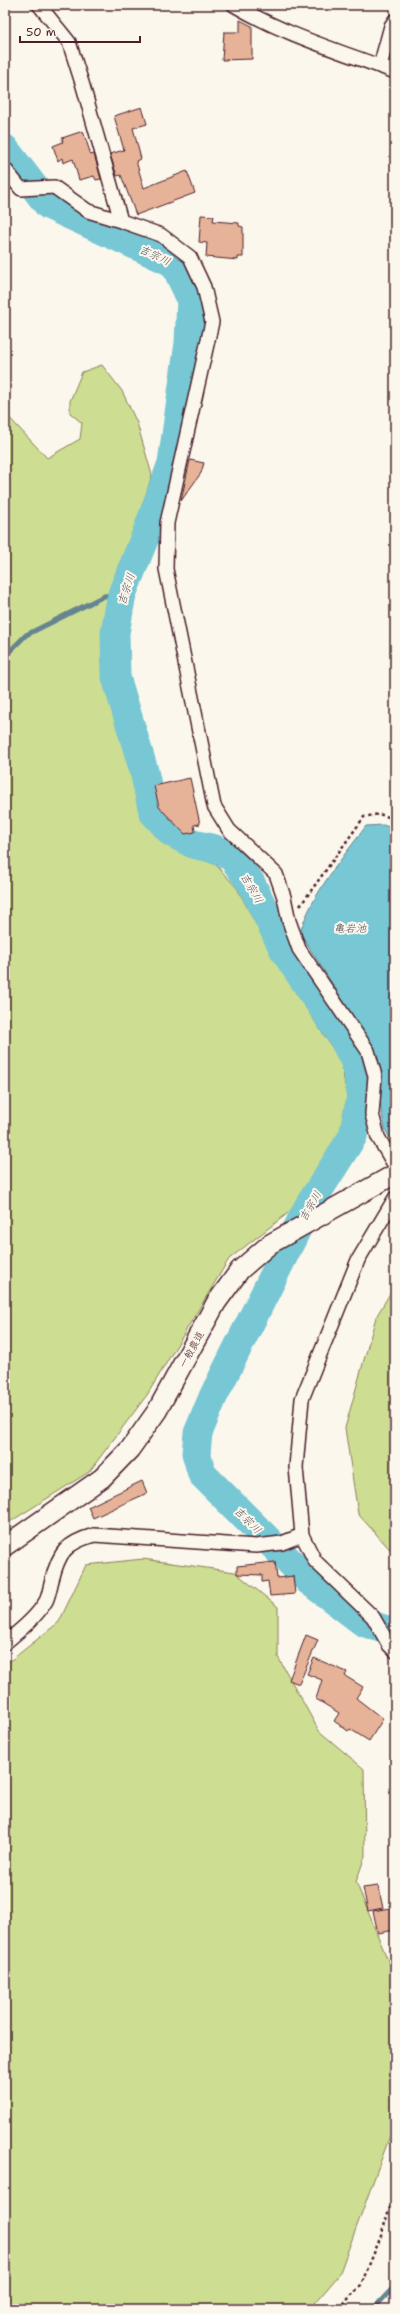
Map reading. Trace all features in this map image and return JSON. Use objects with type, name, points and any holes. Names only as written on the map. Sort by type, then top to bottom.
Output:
[{"type":"street","points":[[39,5],[69,42],[121,221]]},
{"type":"street","points":[[234,5],[261,21],[293,36],[395,72]]},
{"type":"street","points":[[380,66],[391,26],[395,20]]},
{"type":"street","points":[[5,169],[21,189],[54,188],[88,212],[121,221],[161,235],[190,257],[204,288],[212,322],[167,523],[166,569],[214,806],[229,830],[276,874],[284,897],[289,921],[299,948],[368,1051],[375,1076],[372,1114],[378,1137],[395,1166]]},
{"type":"street","name":"一般農道","points":[[5,1546],[102,1478],[130,1450],[157,1411],[216,1303],[240,1270],[270,1244],[395,1174]]},
{"type":"street","points":[[395,1198],[358,1260],[302,1399],[296,1467],[302,1535],[315,1561],[329,1577],[373,1617],[385,1638],[395,1651]]},
{"type":"street","points":[[5,1643],[39,1612],[47,1599],[54,1571],[62,1552],[77,1540],[94,1535],[256,1546],[282,1543],[302,1535]]},
{"type":"path","points":[[289,921],[364,817],[379,814],[395,819]]},
{"type":"path","points":[[339,2309],[361,2285],[381,2236],[395,2190]]},
{"type":"green space","points":[[102,365],[122,391],[137,423],[152,475],[110,609],[103,663],[146,824],[168,845],[216,865],[237,888],[275,961],[341,1061],[347,1097],[340,1132],[292,1210],[229,1259],[147,1395],[89,1472],[5,1525],[5,413],[47,458],[80,439],[82,423],[70,413],[70,401],[82,372]]},
{"type":"green space","points":[[395,1285],[395,1555],[358,1514],[345,1428],[376,1317]]},
{"type":"green space","points":[[143,1559],[235,1572],[278,1607],[278,1657],[319,1731],[364,1769],[365,1856],[356,1882],[395,1978],[395,2122],[339,2275],[310,2309],[5,2309],[5,1665],[59,1622],[86,1565]]},
{"type":"water","name":"亀岩池","points":[[383,825],[395,829],[395,1148],[385,1129],[381,1109],[377,1054],[300,933],[312,904],[328,877],[366,826]]},
{"type":"building","points":[[240,20],[252,26],[252,59],[222,60],[224,32],[240,32]]},
{"type":"building","points":[[142,107],[147,124],[133,128],[141,159],[136,161],[144,188],[187,171],[195,193],[136,215],[121,175],[117,176],[110,154],[124,150],[114,116]]},
{"type":"building","points":[[83,131],[91,155],[94,154],[101,179],[96,180],[94,176],[79,180],[73,159],[63,163],[62,158],[58,161],[53,146],[63,142],[62,138]]},
{"type":"building","points":[[201,215],[214,216],[213,221],[239,223],[239,226],[243,227],[243,257],[238,257],[238,260],[206,257],[207,243],[199,242]]},
{"type":"building","points":[[190,460],[204,463],[201,473],[181,501]]},
{"type":"building","points":[[190,778],[200,824],[194,825],[195,832],[185,834],[159,807],[154,786]]},
{"type":"building","points":[[142,1481],[147,1493],[93,1518],[88,1507]]},
{"type":"building","points":[[275,1562],[277,1578],[293,1576],[295,1594],[270,1596],[268,1581],[262,1582],[262,1575],[237,1574],[237,1566]]},
{"type":"building","points":[[306,1635],[318,1640],[299,1684],[289,1680]]},
{"type":"building","points":[[314,1658],[347,1672],[345,1676],[363,1687],[356,1698],[383,1719],[369,1741],[350,1729],[348,1731],[334,1721],[339,1713],[316,1699],[322,1680],[307,1674]]},
{"type":"building","points":[[378,1886],[383,1908],[368,1911],[363,1888]]},
{"type":"building","points":[[395,1907],[395,1930],[378,1933],[373,1911]]},
{"type":"waterway","name":"吉宗川","points":[[5,149],[48,205],[174,263],[191,299],[189,343],[172,463],[147,532],[122,594],[115,633],[116,677],[144,771],[153,812],[172,833],[193,844],[215,849],[232,857],[251,883],[285,952],[343,1038],[357,1066],[361,1097],[353,1136],[308,1207],[213,1397],[198,1433],[196,1453],[202,1474],[309,1581],[363,1622],[395,1633]]},
{"type":"waterway","points":[[5,656],[26,635],[104,596],[122,594]]},
{"type":"waterway","points":[[373,2309],[395,2286]]}]
